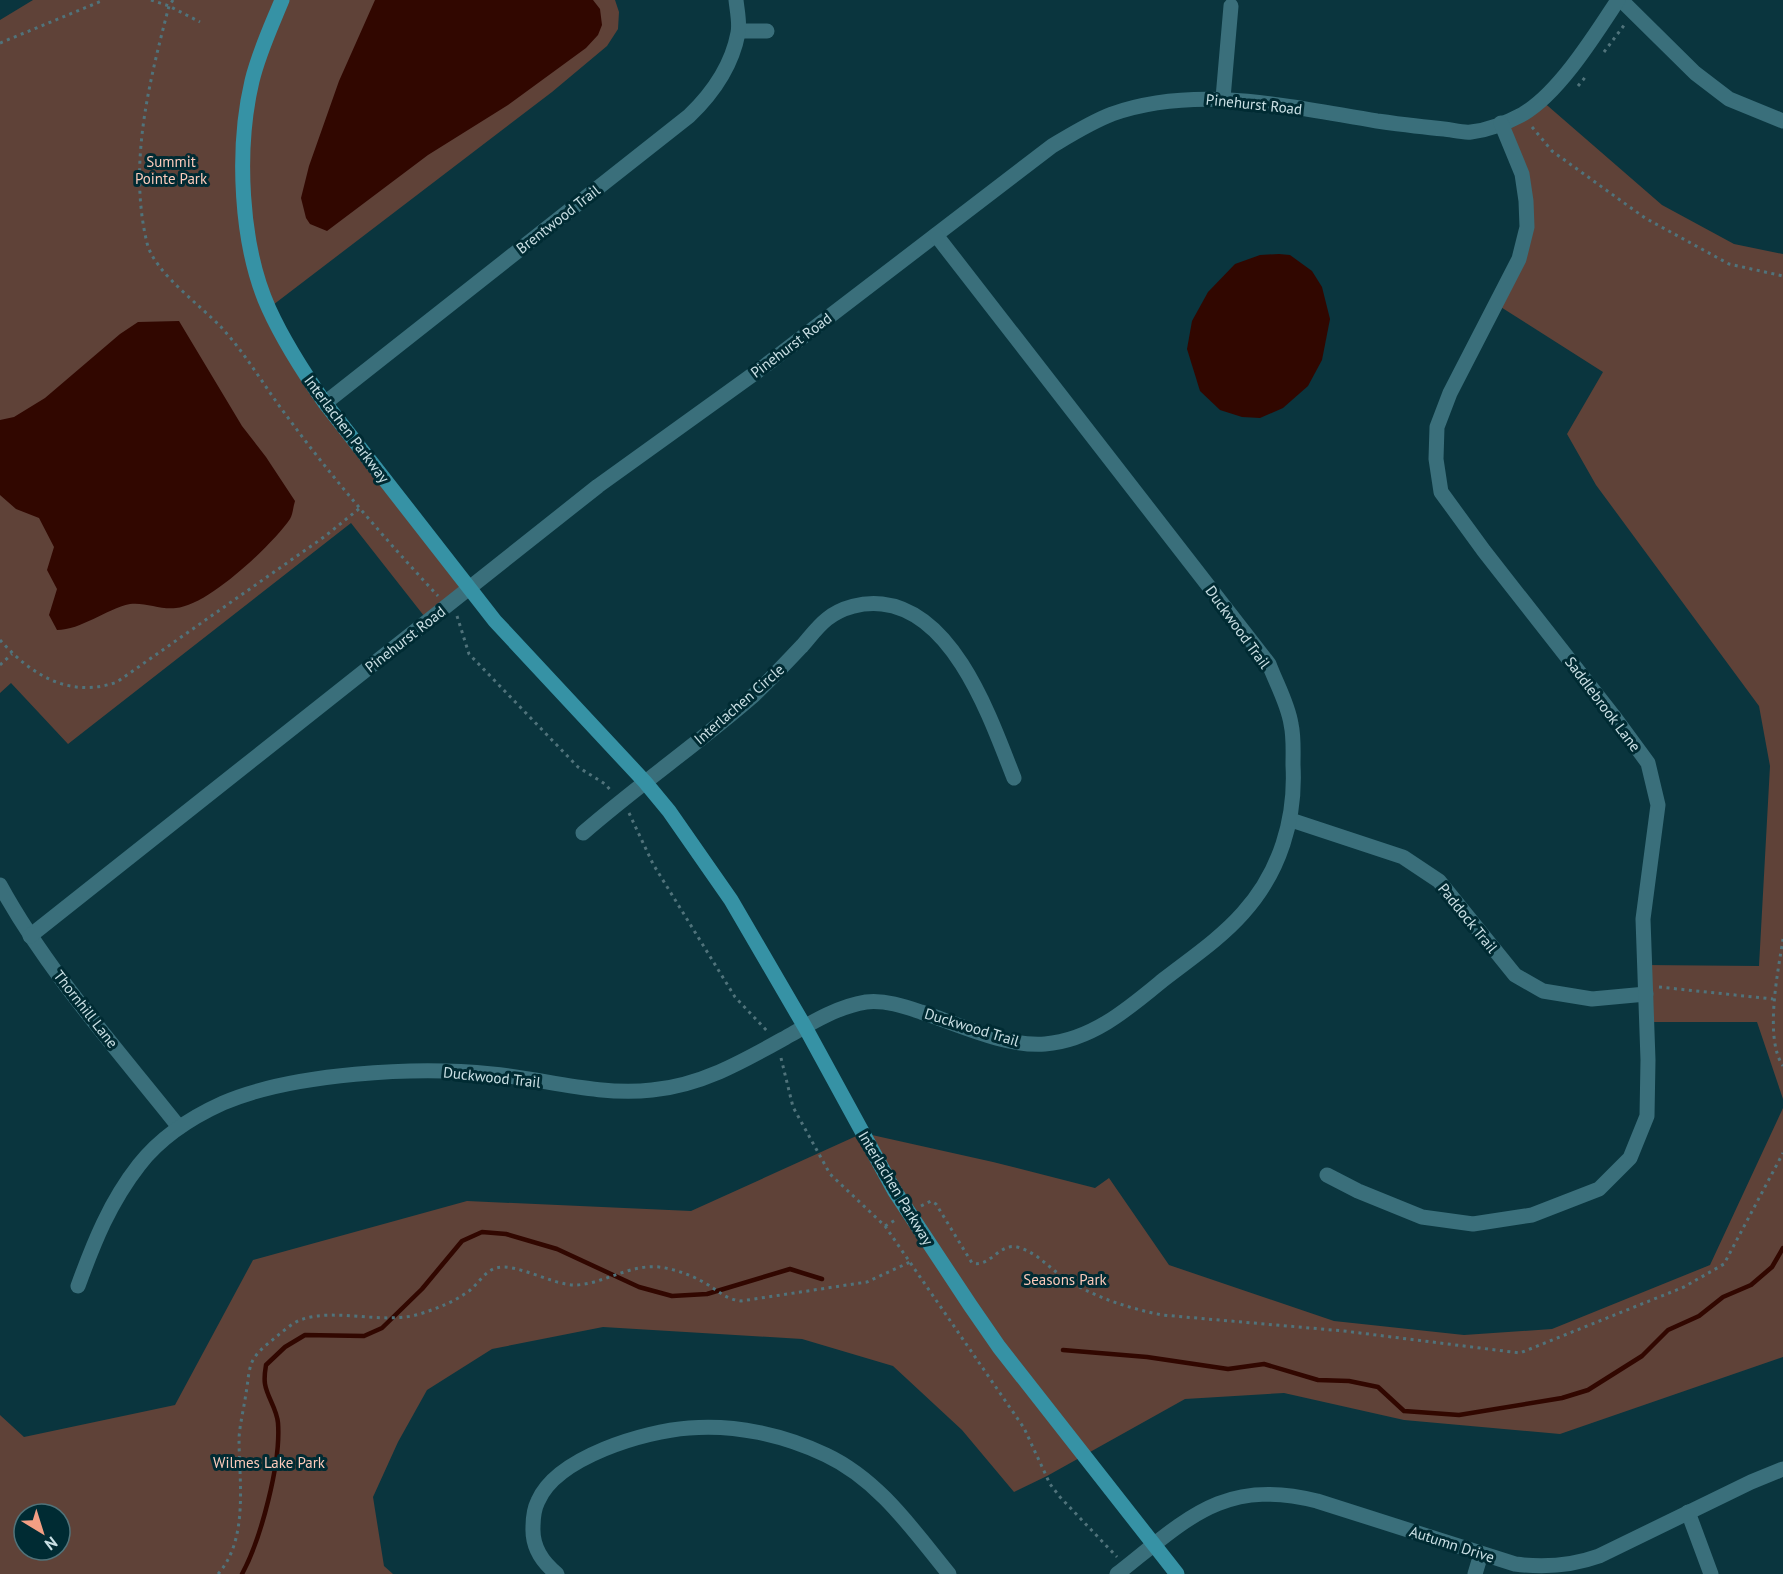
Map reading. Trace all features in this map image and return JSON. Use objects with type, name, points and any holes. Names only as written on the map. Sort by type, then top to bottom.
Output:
[{"type":"street","name":"Interlachen Parkway","points":[[282,0],[263,42],[252,83],[243,158],[246,228],[268,308],[305,375],[495,621],[645,782],[669,811],[731,900],[805,1027],[908,1213],[999,1347],[1177,1574]]},
{"type":"street","name":"Brentwood Trail","points":[[325,403],[688,117],[706,99],[720,78],[739,31],[736,0]]},
{"type":"street","points":[[1620,0],[1703,80],[1729,99],[1783,121]]},
{"type":"street","name":"Pinehurst Road","points":[[30,936],[598,486],[765,365],[1052,146],[1080,128],[1113,114],[1148,104],[1184,99],[1223,98],[1402,125],[1470,132],[1524,113],[1548,93],[1590,42],[1620,0]]},
{"type":"street","points":[[1223,98],[1231,6]]},
{"type":"street","points":[[739,31],[766,31]]},
{"type":"street","name":"Saddlebrook Lane","points":[[1327,1175],[1358,1191],[1422,1217],[1473,1224],[1532,1215],[1599,1189],[1630,1158],[1647,1116],[1648,1060],[1643,919],[1658,805],[1648,763],[1484,551],[1442,492],[1436,459],[1437,427],[1450,393],[1519,259],[1527,227],[1522,174],[1501,123]]},
{"type":"street","name":"Duckwood Trail","points":[[78,1286],[98,1231],[116,1197],[142,1161],[179,1127],[222,1104],[260,1091],[303,1082],[400,1072],[492,1074],[621,1093],[684,1086],[730,1067],[843,1009],[866,1002],[888,1003],[909,1008],[998,1038],[1023,1044],[1047,1044],[1100,1028],[1216,939],[1244,912],[1261,889],[1280,853],[1290,820],[1294,789],[1291,723],[1269,664],[936,235]]},
{"type":"street","name":"Interlachen Circle","points":[[645,782],[774,677],[827,619],[846,609],[868,603],[891,605],[912,612],[928,624],[944,641],[969,676],[986,706],[1014,778]]},
{"type":"street","points":[[584,833],[645,782]]},
{"type":"street","name":"Paddock Trail","points":[[1290,820],[1348,837],[1403,857],[1439,881],[1515,975],[1543,991],[1592,999],[1645,991]]},
{"type":"street","name":"Thornhill Lane","points":[[0,885],[30,936],[179,1127]]},
{"type":"street","points":[[556,1574],[545,1565],[537,1550],[533,1534],[533,1516],[538,1500],[550,1483],[586,1458],[634,1438],[669,1430],[720,1427],[777,1436],[826,1455],[848,1467],[886,1498],[949,1574]]},
{"type":"street","name":"Autumn Drive","points":[[1122,1570],[1198,1512],[1218,1502],[1245,1495],[1270,1493],[1295,1495],[1317,1501],[1515,1564],[1534,1567],[1559,1566],[1599,1556],[1751,1482],[1783,1469]]},
{"type":"street","points":[[1688,1512],[1712,1574]]},
{"type":"street","points":[[1475,1574],[1481,1554]]},
{"type":"path","points":[[0,43],[104,0]]},
{"type":"path","points":[[151,0],[169,6],[200,22]]},
{"type":"path","points":[[172,0],[149,86],[143,120],[140,198],[147,245],[155,263],[221,327],[247,358],[286,416],[360,508],[459,618],[469,654],[578,767],[605,784],[629,813],[653,864],[735,997],[777,1042],[793,1107],[830,1174],[885,1226],[1024,1428],[1050,1484],[1122,1570]]},
{"type":"path","points":[[1507,141],[1532,127],[1552,151],[1645,218],[1729,264],[1783,276]]},
{"type":"path","points":[[0,640],[12,653],[40,674],[70,686],[102,687],[117,682],[324,537],[360,508]]},
{"type":"path","points":[[0,665],[12,653]]},
{"type":"path","points":[[1783,939],[1773,999],[1776,1056],[1783,1066]]},
{"type":"path","points":[[1645,991],[1664,987],[1773,999]]},
{"type":"path","points":[[885,1226],[931,1201],[936,1204],[972,1263],[985,1262],[1004,1248],[1013,1246],[1031,1252],[1066,1279],[1091,1293],[1117,1305],[1140,1311],[1162,1315],[1344,1331],[1520,1353],[1684,1287],[1724,1264],[1783,1153]]},
{"type":"path","points":[[218,1574],[231,1552],[237,1530],[240,1503],[239,1435],[251,1363],[262,1349],[291,1324],[318,1316],[397,1318],[418,1315],[450,1303],[496,1268],[507,1267],[557,1283],[575,1285],[597,1282],[627,1271],[657,1267],[686,1273],[708,1284],[729,1300],[741,1301],[867,1282],[910,1262]]},
{"type":"green space","name":"Summit Pointe Park","points":[[33,0],[615,0],[619,12],[618,29],[607,46],[552,92],[269,308],[286,341],[470,587],[428,621],[351,523],[68,744],[11,683],[0,693],[0,20]]},
{"type":"green space","points":[[1541,100],[1662,205],[1734,244],[1783,254],[1783,1099],[1757,1022],[1647,1022],[1644,965],[1759,966],[1770,766],[1759,706],[1596,485],[1567,434],[1603,372],[1496,304],[1519,259],[1526,201],[1501,123]]},
{"type":"green space","name":"Wilmes Lake Park","points":[[1783,1108],[1783,1357],[1560,1434],[1404,1420],[1284,1393],[1185,1399],[1014,1492],[962,1430],[893,1366],[802,1339],[603,1327],[492,1349],[427,1390],[398,1442],[373,1497],[384,1566],[393,1574],[0,1574],[0,1415],[24,1437],[175,1405],[253,1260],[467,1201],[691,1211],[863,1133],[1095,1188],[1109,1178],[1169,1265],[1334,1321],[1464,1335],[1552,1329],[1710,1265]]},
{"type":"shaded area","points":[[375,0],[593,0],[600,9],[602,25],[598,35],[586,48],[508,105],[428,155],[327,231],[310,224],[306,218],[301,198],[309,166],[339,81]]},
{"type":"shaded area","points":[[1260,255],[1290,255],[1312,271],[1322,287],[1330,319],[1322,360],[1308,386],[1283,408],[1260,418],[1242,417],[1220,410],[1200,391],[1187,349],[1192,321],[1208,292],[1235,264]]},
{"type":"shaded area","points":[[179,321],[242,426],[295,501],[291,517],[269,544],[238,572],[205,597],[189,605],[165,608],[130,604],[75,627],[57,630],[49,615],[57,589],[47,570],[54,547],[39,518],[16,509],[0,495],[0,420],[14,417],[45,398],[120,334],[138,322]]},
{"type":"waterway","points":[[242,1574],[263,1521],[276,1459],[278,1423],[265,1384],[266,1365],[285,1347],[305,1335],[364,1336],[382,1328],[422,1289],[462,1241],[482,1232],[506,1234],[557,1249],[639,1287],[672,1296],[707,1294],[790,1269],[822,1279]]},
{"type":"waterway","points":[[1063,1350],[1147,1357],[1228,1369],[1264,1364],[1318,1380],[1349,1381],[1378,1387],[1404,1411],[1459,1415],[1562,1398],[1588,1390],[1642,1356],[1668,1330],[1699,1316],[1723,1297],[1751,1285],[1772,1267],[1783,1248]]},
{"type":"park label","name":"Seasons Park","points":[[1065,1279]]}]
